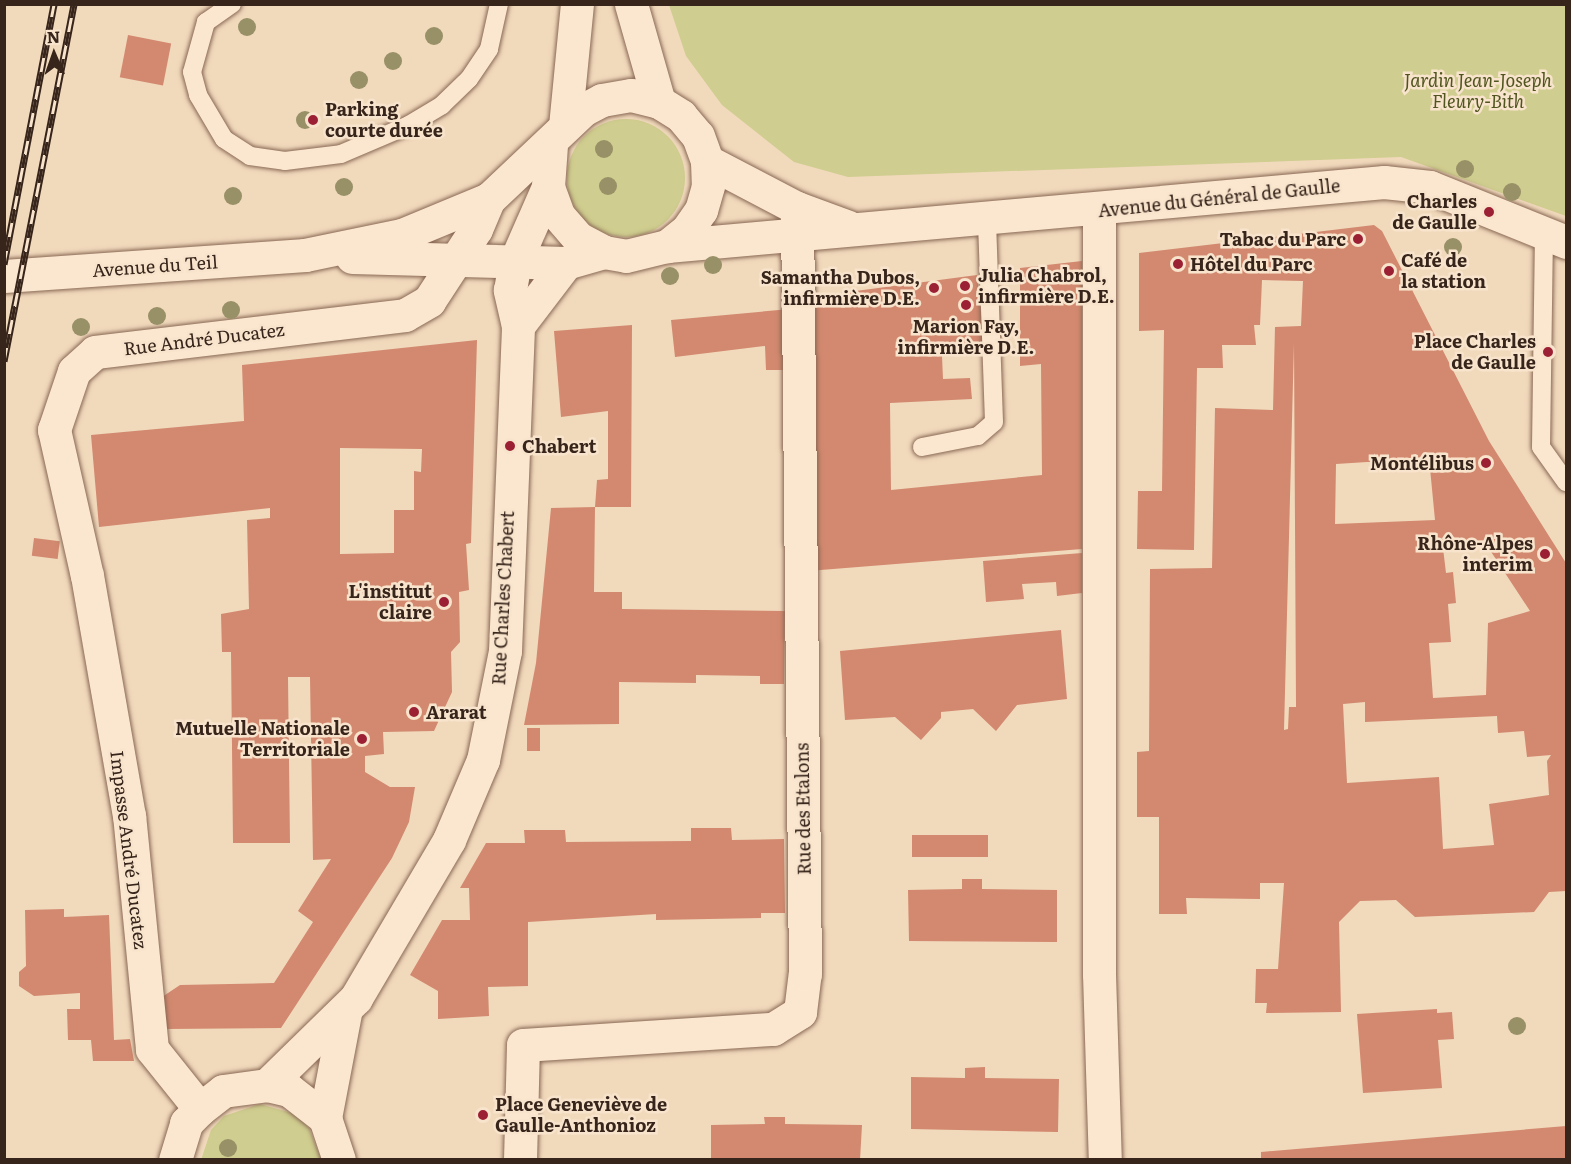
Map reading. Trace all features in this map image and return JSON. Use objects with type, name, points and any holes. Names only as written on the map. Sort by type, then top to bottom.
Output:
[{"type":"street","points":[[558,135],[602,100],[631,95],[659,102],[693,129],[707,161],[708,186],[701,210],[687,230],[667,246],[647,254],[604,252],[578,238],[558,215],[548,187],[577,4]]},
{"type":"street","points":[[631,4],[659,102]]},
{"type":"street","name":"Avenue du Teil","points":[[305,255],[402,236],[489,199],[558,135]]},
{"type":"street","points":[[707,161],[796,222]]},
{"type":"street","name":"Avenue du Général de Gaulle","points":[[667,246],[796,222],[861,231],[1406,182],[1430,187],[1555,238]]},
{"type":"street","name":"Rue Charles Chabert","points":[[267,1085],[345,1013],[449,840],[483,760],[503,672],[518,326],[510,290],[514,262],[548,187]]},
{"type":"street","name":"Rue André Ducatez","points":[[87,576],[54,430],[75,371],[95,352],[405,315],[429,301],[476,229],[489,199]]},
{"type":"street","points":[[1100,210],[1099,974],[1105,1160]]},
{"type":"street","name":"Rue des Etalons","points":[[520,1160],[523,1045],[773,1029],[800,1012],[805,974],[796,222]]},
{"type":"street","name":"Avenue du Teil","points":[[4,276],[305,255],[566,262],[604,252]]},
{"type":"street","points":[[518,326],[566,262]]},
{"type":"street","name":"Impasse André Ducatez","points":[[87,576],[129,816],[152,1049],[200,1109]]},
{"type":"street","name":"Rue Charles Chabert","points":[[324,1118],[345,1013]]},
{"type":"street","points":[[175,1160],[186,1123],[200,1109],[223,1091],[267,1085],[289,1090],[324,1118],[341,1157]]},
{"type":"lane","points":[[232,4],[207,13],[192,72],[206,113],[224,139],[250,156],[285,161],[341,154],[409,125],[442,105],[469,79],[489,49],[499,4]]},
{"type":"lane","points":[[922,447],[978,435],[994,422],[987,220]]},
{"type":"lane","points":[[1555,238],[1541,447],[1566,482]]},
{"type":"green space","name":"Jardin Jean-Joseph Fleury-Bith","points":[[669,5],[1566,5],[1566,216],[1401,157],[848,177],[794,162],[722,105],[686,56]]},
{"type":"green space","points":[[626,119],[649,124],[668,136],[680,155],[685,178],[680,201],[668,220],[649,232],[626,237],[603,232],[584,220],[572,201],[567,178],[572,155],[584,136],[603,124]]},
{"type":"green space","points":[[260,1104],[295,1114],[309,1128],[321,1159],[201,1160],[211,1130],[224,1116]]},
{"type":"building","points":[[128,35],[171,43],[163,86],[120,77]]},
{"type":"building","points":[[1374,225],[1382,231],[1489,441],[1566,563],[1566,891],[1549,892],[1534,912],[1415,917],[1396,900],[1360,901],[1339,922],[1341,1012],[1266,1013],[1267,1003],[1255,1003],[1256,969],[1278,969],[1284,883],[1260,883],[1260,899],[1186,898],[1187,914],[1159,914],[1159,817],[1137,817],[1137,752],[1149,751],[1150,569],[1212,568],[1215,408],[1273,410],[1275,327],[1301,326],[1303,281],[1262,280],[1260,325],[1254,325],[1256,345],[1222,345],[1223,368],[1197,368],[1194,550],[1137,549],[1138,491],[1162,491],[1164,330],[1139,331],[1139,253]],"holes":[[[1294,343],[1296,707],[1289,707],[1288,729],[1284,730]],[[1429,458],[1435,520],[1335,524],[1336,464]],[[1486,544],[1530,611],[1488,623],[1486,695],[1433,698],[1429,643],[1451,642],[1448,604],[1456,603],[1453,572],[1446,573],[1443,548]],[[1365,702],[1365,722],[1497,716],[1498,733],[1524,731],[1527,757],[1551,755],[1547,761],[1549,795],[1489,804],[1494,845],[1443,849],[1439,777],[1347,783],[1343,704]]]},
{"type":"building","points":[[1082,261],[1082,549],[808,571],[810,297],[977,275],[985,351],[942,356],[943,379],[970,378],[972,399],[890,403],[891,490],[1042,475],[1041,364],[1020,366],[1020,268]]},
{"type":"building","points":[[790,309],[790,370],[766,370],[765,346],[675,357],[671,320]]},
{"type":"building","points":[[632,325],[631,507],[595,507],[597,480],[608,479],[608,411],[561,417],[554,331]]},
{"type":"building","points":[[477,340],[471,543],[466,544],[469,590],[459,592],[460,642],[451,652],[452,692],[434,731],[383,732],[384,754],[365,756],[365,772],[390,787],[415,787],[409,822],[392,858],[281,1028],[166,1029],[162,997],[180,985],[274,983],[313,922],[298,911],[331,859],[313,860],[310,677],[288,677],[290,843],[233,843],[231,652],[222,652],[221,614],[249,609],[247,520],[270,518],[270,508],[99,527],[91,435],[244,421],[242,365]],"holes":[[[340,448],[422,449],[421,472],[414,471],[414,510],[394,510],[394,553],[340,554]]]},
{"type":"building","points":[[595,507],[594,592],[622,592],[622,609],[785,611],[784,684],[760,684],[760,676],[696,675],[696,683],[619,682],[619,724],[524,725],[536,663],[551,508]]},
{"type":"building","points":[[34,538],[60,541],[58,559],[32,556]]},
{"type":"building","points":[[1082,553],[1082,593],[1057,596],[1056,582],[1022,584],[1024,599],[986,602],[983,561]]},
{"type":"building","points":[[1061,630],[1067,699],[1017,705],[996,731],[973,709],[941,712],[941,718],[921,740],[895,717],[845,720],[840,651]]},
{"type":"building","points":[[527,728],[540,728],[540,751],[527,751]]},
{"type":"building","points":[[691,828],[731,828],[732,840],[784,839],[785,913],[761,913],[761,918],[656,920],[656,914],[528,922],[528,986],[488,987],[489,1016],[438,1019],[438,991],[410,975],[442,920],[470,920],[469,888],[460,888],[486,843],[525,843],[524,830],[565,830],[566,842],[691,841]]},
{"type":"building","points":[[912,835],[988,835],[988,857],[912,857]]},
{"type":"building","points":[[962,879],[982,879],[982,889],[1057,890],[1057,942],[909,941],[908,890],[962,889]]},
{"type":"building","points":[[64,909],[64,917],[109,915],[114,1040],[130,1039],[134,1061],[93,1061],[91,1040],[68,1040],[67,1009],[80,1009],[80,993],[34,996],[19,986],[19,972],[26,966],[25,910]]},
{"type":"building","points":[[1437,1009],[1437,1013],[1452,1012],[1454,1039],[1438,1040],[1442,1088],[1363,1093],[1357,1014]]},
{"type":"building","points":[[985,1067],[985,1078],[1059,1079],[1058,1132],[911,1129],[911,1077],[965,1078],[965,1068]]},
{"type":"building","points":[[764,1117],[785,1117],[785,1124],[862,1125],[860,1160],[711,1160],[711,1125],[765,1124]]},
{"type":"building","points":[[1566,1126],[1566,1160],[1261,1160],[1261,1152]]},
{"type":"railway","points":[[4,264],[54,4]]},
{"type":"railway","points":[[4,361],[74,4]]},
{"type":"place","name":"Parking courte durée","points":[[313,120]]},
{"type":"place","name":"Charles de Gaulle","points":[[1489,212]]},
{"type":"place","name":"Tabac du Parc","points":[[1358,239]]},
{"type":"place","name":"Hôtel du Parc","points":[[1178,264]]},
{"type":"place","name":"Café de la station","points":[[1389,271]]},
{"type":"place","name":"Julia Chabrol, infirmière D.E.","points":[[965,286]]},
{"type":"place","name":"Samantha Dubos, infirmière D.E.","points":[[934,288]]},
{"type":"place","name":"Marion Fay, infirmière D.E.","points":[[966,305]]},
{"type":"place","name":"Place Charles de Gaulle","points":[[1548,352]]},
{"type":"place","name":"Chabert","points":[[510,446]]},
{"type":"place","name":"Montélibus","points":[[1486,463]]},
{"type":"place","name":"Rhône-Alpes interim","points":[[1545,554]]},
{"type":"place","name":"L'institut claire","points":[[444,602]]},
{"type":"place","name":"Ararat","points":[[414,712]]},
{"type":"place","name":"Mutuelle Nationale Territoriale","points":[[362,739]]},
{"type":"place","name":"Place Geneviève de Gaulle-Anthonioz","points":[[483,1115]]}]
